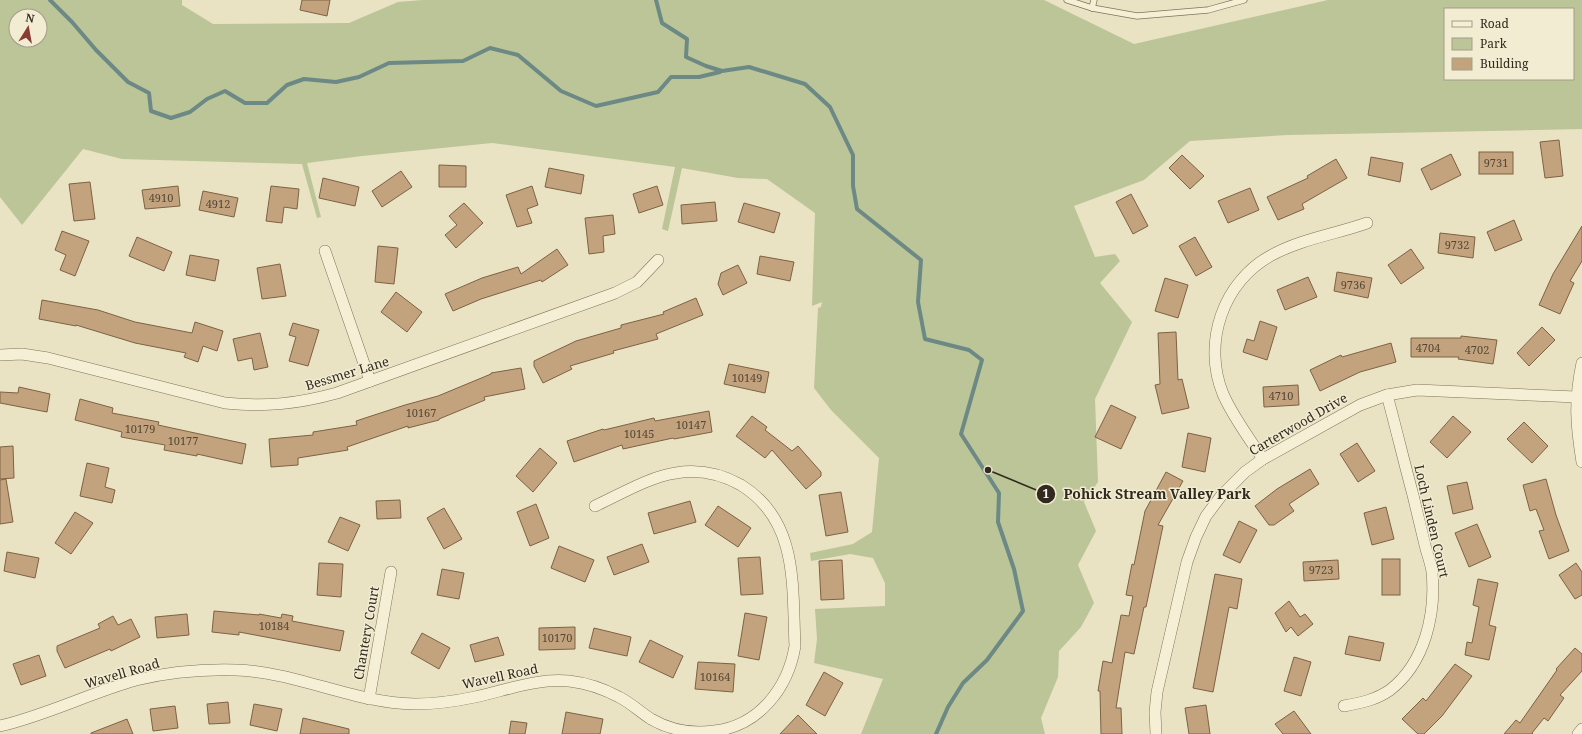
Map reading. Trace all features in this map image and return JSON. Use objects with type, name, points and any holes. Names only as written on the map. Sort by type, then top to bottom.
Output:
[{"type":"street","points":[[1263,458],[1230,408],[1223,394],[1214,356],[1216,334],[1222,311],[1231,293],[1239,282],[1263,260],[1286,248],[1367,223]]},
{"type":"street","points":[[325,251],[370,381]]},
{"type":"street","name":"Bessmer Lane","points":[[0,355],[22,354],[48,358],[206,399],[249,405],[278,405],[312,400],[370,381],[615,293],[637,282],[658,260]]},
{"type":"street","points":[[1582,363],[1576,397],[1576,420],[1582,462]]},
{"type":"street","name":"Carterwood Drive","points":[[1156,734],[1155,712],[1157,692],[1187,562],[1196,537],[1206,516],[1221,496],[1245,472],[1263,458],[1360,404],[1387,395],[1417,390],[1576,397]]},
{"type":"street","name":"Loch Linden Court","points":[[1344,706],[1364,702],[1381,695],[1389,690],[1404,675],[1421,648],[1428,629],[1432,605],[1432,570],[1387,395]]},
{"type":"street","name":"Wavell Road","points":[[0,726],[136,681],[168,673],[204,670],[238,670],[270,674],[299,680],[348,695],[399,703],[437,702],[473,697],[532,682],[568,681],[580,683],[605,691],[627,701],[652,719],[665,726],[698,732],[725,729],[757,714],[770,702],[781,687],[793,660],[795,646],[789,555],[781,528],[768,507],[752,492],[733,481],[715,474],[693,471],[659,477],[595,506]]},
{"type":"street","name":"Chantery Court","points":[[369,699],[390,572]]},
{"type":"street","points":[[1578,734],[1582,729]]},
{"type":"lane","points":[[1067,0],[1092,8],[1137,16],[1208,10],[1244,0]]},
{"type":"lane","points":[[1092,8],[1094,0]]},
{"type":"green space","points":[[0,0],[182,0],[182,5],[213,24],[349,23],[398,2],[423,0],[1044,0],[1134,44],[1328,0],[1582,0],[1582,129],[1288,135],[1190,141],[1144,180],[1074,206],[1095,257],[1115,254],[1120,261],[1100,283],[1132,322],[1095,399],[1098,482],[1084,502],[1096,531],[1078,565],[1094,603],[1081,627],[1059,651],[1058,677],[1041,718],[1045,734],[861,734],[883,679],[814,663],[817,639],[815,609],[885,606],[885,583],[873,558],[850,554],[811,561],[810,553],[853,544],[872,532],[879,458],[831,410],[814,388],[818,308],[821,307],[822,302],[812,306],[815,213],[767,179],[738,178],[682,168],[668,231],[662,229],[675,167],[492,143],[307,163],[321,217],[317,218],[302,164],[122,159],[83,149],[22,225],[0,197]]},
{"type":"building","points":[[302,0],[330,0],[327,16],[300,10]]},
{"type":"building","points":[[1559,140],[1563,176],[1545,178],[1540,142]]},
{"type":"building","points":[[1479,152],[1513,152],[1513,174],[1479,174]]},
{"type":"building","points":[[1451,154],[1461,175],[1431,190],[1421,169]]},
{"type":"building","points":[[1182,155],[1204,176],[1190,189],[1169,168]]},
{"type":"building","points":[[1371,157],[1403,163],[1400,182],[1368,175]]},
{"type":"building","points":[[1336,159],[1347,178],[1302,204],[1304,209],[1278,220],[1267,197],[1308,178],[1307,176]]},
{"type":"building","points":[[439,165],[466,166],[466,187],[439,187]]},
{"type":"building","points":[[549,168],[584,175],[581,194],[545,187]]},
{"type":"building","points":[[401,171],[412,187],[382,207],[372,191]]},
{"type":"building","points":[[323,178],[359,187],[355,206],[319,198]]},
{"type":"building","points":[[90,182],[95,219],[74,221],[69,184]]},
{"type":"building","points":[[178,186],[180,206],[145,209],[142,190]]},
{"type":"building","points":[[271,186],[299,189],[297,209],[284,207],[282,223],[266,221]]},
{"type":"building","points":[[532,186],[538,205],[527,209],[532,223],[517,227],[506,195]]},
{"type":"building","points":[[657,186],[663,205],[639,213],[633,194]]},
{"type":"building","points":[[1250,188],[1259,210],[1228,223],[1218,201]]},
{"type":"building","points":[[203,191],[238,198],[234,217],[199,210]]},
{"type":"building","points":[[1131,194],[1148,226],[1133,234],[1116,202]]},
{"type":"building","points":[[715,202],[717,221],[682,224],[681,205]]},
{"type":"building","points":[[464,203],[483,223],[456,248],[445,235],[457,225],[449,216]]},
{"type":"building","points":[[744,203],[780,213],[774,233],[738,222]]},
{"type":"building","points":[[613,215],[615,234],[603,236],[604,252],[589,254],[585,218]]},
{"type":"building","points":[[1514,220],[1522,240],[1495,251],[1487,232]]},
{"type":"building","points":[[1582,226],[1582,261],[1570,281],[1574,283],[1560,314],[1539,305],[1553,274]]},
{"type":"building","points":[[62,231],[89,241],[75,276],[60,270],[66,255],[55,250]]},
{"type":"building","points":[[1440,233],[1475,237],[1473,258],[1438,253]]},
{"type":"building","points":[[137,237],[172,252],[164,271],[129,256]]},
{"type":"building","points":[[1195,237],[1212,267],[1196,276],[1179,246]]},
{"type":"building","points":[[378,246],[398,248],[394,284],[375,282]]},
{"type":"building","points":[[557,249],[568,265],[542,282],[541,280],[481,299],[453,311],[445,294],[482,278],[518,267],[521,274]]},
{"type":"building","points":[[1411,249],[1424,268],[1401,284],[1388,265]]},
{"type":"building","points":[[190,255],[219,260],[215,281],[186,275]]},
{"type":"building","points":[[760,256],[794,262],[790,281],[757,274]]},
{"type":"building","points":[[280,264],[286,296],[262,299],[257,268]]},
{"type":"building","points":[[738,265],[747,283],[723,295],[718,284],[721,273]]},
{"type":"building","points":[[1337,272],[1372,278],[1368,298],[1334,291]]},
{"type":"building","points":[[1308,277],[1317,297],[1285,310],[1277,290]]},
{"type":"building","points":[[1165,278],[1188,285],[1178,318],[1155,311]]},
{"type":"building","points":[[396,292],[422,312],[407,332],[381,312]]},
{"type":"building","points":[[696,298],[703,315],[656,334],[658,339],[613,351],[614,353],[570,366],[572,369],[543,383],[534,366],[534,361],[576,341],[621,328],[621,325],[664,314],[663,312]]},
{"type":"building","points":[[42,300],[98,310],[135,322],[192,333],[195,322],[223,331],[217,351],[203,346],[198,362],[184,357],[186,353],[135,343],[76,325],[39,319]]},
{"type":"building","points":[[1260,321],[1277,327],[1267,360],[1243,352],[1247,339],[1254,341]]},
{"type":"building","points":[[293,323],[319,330],[308,366],[289,361],[296,337],[289,335]]},
{"type":"building","points":[[1542,327],[1555,340],[1529,366],[1517,353]]},
{"type":"building","points":[[1176,332],[1178,380],[1182,379],[1189,408],[1162,414],[1155,385],[1160,384],[1158,333]]},
{"type":"building","points":[[260,333],[268,367],[254,370],[252,358],[238,361],[233,339]]},
{"type":"building","points":[[1461,336],[1497,340],[1493,364],[1458,359],[1459,357],[1411,357],[1411,338],[1461,338]]},
{"type":"building","points":[[1391,343],[1396,362],[1360,372],[1320,391],[1310,370],[1341,355],[1342,357]]},
{"type":"building","points":[[729,364],[769,372],[765,393],[724,384]]},
{"type":"building","points":[[521,368],[525,389],[484,397],[485,400],[439,420],[408,428],[408,426],[347,447],[348,450],[298,458],[298,465],[271,467],[269,439],[313,435],[313,432],[357,425],[356,421],[438,396],[491,373]]},
{"type":"building","points":[[1298,385],[1299,405],[1264,407],[1263,387]]},
{"type":"building","points":[[19,387],[50,394],[47,412],[0,403],[0,392],[18,393]]},
{"type":"building","points":[[80,399],[113,408],[112,413],[159,422],[158,425],[246,444],[242,464],[197,454],[197,456],[164,450],[165,445],[121,437],[122,432],[75,420]]},
{"type":"building","points":[[1111,405],[1136,417],[1121,449],[1095,437]]},
{"type":"building","points":[[709,411],[712,432],[673,438],[623,449],[622,445],[574,462],[567,441],[603,429],[654,418],[655,421]]},
{"type":"building","points":[[752,416],[767,427],[765,430],[792,451],[798,446],[821,472],[821,476],[806,489],[772,450],[765,458],[736,436]]},
{"type":"building","points":[[1453,416],[1471,432],[1447,458],[1430,442]]},
{"type":"building","points":[[1524,422],[1548,446],[1532,463],[1507,439]]},
{"type":"building","points":[[1188,433],[1211,438],[1205,472],[1182,467]]},
{"type":"building","points":[[1357,443],[1375,471],[1358,482],[1340,454]]},
{"type":"building","points":[[13,446],[14,478],[0,479],[0,447]]},
{"type":"building","points":[[540,448],[557,463],[533,492],[516,476]]},
{"type":"building","points":[[87,463],[109,468],[105,487],[115,490],[112,503],[80,496]]},
{"type":"building","points":[[1310,469],[1319,484],[1289,504],[1294,511],[1274,525],[1269,525],[1255,506],[1277,489]]},
{"type":"building","points":[[1166,472],[1183,481],[1158,525],[1163,526],[1146,607],[1144,607],[1134,654],[1125,652],[1116,708],[1121,708],[1122,734],[1101,734],[1100,691],[1098,691],[1103,661],[1112,663],[1121,615],[1129,616],[1133,596],[1126,595],[1145,511]]},
{"type":"building","points":[[6,479],[13,522],[0,524],[0,480]]},
{"type":"building","points":[[1546,479],[1556,515],[1569,551],[1549,559],[1539,531],[1544,530],[1536,509],[1530,511],[1523,485]]},
{"type":"building","points":[[1467,482],[1473,509],[1453,514],[1447,486]]},
{"type":"building","points":[[841,492],[848,532],[826,536],[819,495]]},
{"type":"building","points":[[400,500],[401,518],[377,519],[376,501]]},
{"type":"building","points":[[690,501],[696,522],[654,534],[648,513]]},
{"type":"building","points":[[536,504],[549,538],[530,546],[517,512]]},
{"type":"building","points":[[718,506],[751,528],[738,547],[705,525]]},
{"type":"building","points":[[1386,507],[1394,539],[1372,545],[1364,513]]},
{"type":"building","points":[[444,508],[462,539],[444,549],[427,518]]},
{"type":"building","points":[[75,512],[93,523],[71,554],[55,543]]},
{"type":"building","points":[[340,517],[360,525],[348,551],[328,542]]},
{"type":"building","points":[[1239,521],[1257,530],[1240,563],[1223,555]]},
{"type":"building","points":[[1477,524],[1491,557],[1469,567],[1455,533]]},
{"type":"building","points":[[642,544],[649,562],[614,575],[607,557]]},
{"type":"building","points":[[559,546],[594,560],[585,582],[551,568]]},
{"type":"building","points":[[7,552],[39,558],[35,578],[4,571]]},
{"type":"building","points":[[760,557],[763,594],[741,595],[738,558]]},
{"type":"building","points":[[1382,559],[1400,559],[1400,595],[1382,595]]},
{"type":"building","points":[[842,560],[844,599],[821,600],[819,561]]},
{"type":"building","points":[[1338,560],[1339,579],[1304,581],[1303,562]]},
{"type":"building","points":[[319,563],[343,564],[341,597],[317,595]]},
{"type":"building","points":[[1576,563],[1582,572],[1582,595],[1575,599],[1559,575]]},
{"type":"building","points":[[442,569],[464,573],[459,599],[437,595]]},
{"type":"building","points":[[1215,574],[1242,579],[1237,609],[1229,607],[1213,692],[1193,688]]},
{"type":"building","points":[[1478,579],[1498,583],[1489,625],[1496,627],[1489,660],[1465,655],[1467,642],[1472,643],[1479,607],[1473,605]]},
{"type":"building","points":[[1289,601],[1300,617],[1305,614],[1313,624],[1298,636],[1291,627],[1286,632],[1275,613]]},
{"type":"building","points":[[214,611],[259,614],[281,618],[282,614],[293,616],[292,621],[344,631],[340,651],[239,632],[239,635],[212,632]]},
{"type":"building","points":[[745,613],[767,617],[759,660],[738,656]]},
{"type":"building","points":[[187,614],[189,635],[157,638],[155,617]]},
{"type":"building","points":[[113,616],[118,625],[131,619],[140,637],[111,651],[110,649],[65,668],[57,651],[57,646],[100,628],[98,624]]},
{"type":"building","points":[[575,627],[575,649],[539,650],[539,628]]},
{"type":"building","points":[[594,628],[631,637],[627,656],[589,648]]},
{"type":"building","points":[[422,633],[450,648],[439,669],[411,653]]},
{"type":"building","points":[[1349,636],[1384,643],[1380,661],[1345,654]]},
{"type":"building","points":[[498,637],[504,655],[475,662],[470,645]]},
{"type":"building","points":[[650,640],[683,656],[673,678],[639,662]]},
{"type":"building","points":[[1575,648],[1582,654],[1582,671],[1560,695],[1564,698],[1548,721],[1544,718],[1532,733],[1533,734],[1504,734],[1516,720],[1520,723],[1557,670],[1556,669]]},
{"type":"building","points":[[39,655],[46,676],[21,685],[13,664]]},
{"type":"building","points":[[1294,657],[1311,662],[1301,696],[1284,691]]},
{"type":"building","points":[[698,662],[735,664],[733,692],[695,689]]},
{"type":"building","points":[[1455,664],[1472,676],[1442,716],[1424,734],[1418,734],[1402,719],[1423,698],[1426,701]]},
{"type":"building","points":[[824,672],[843,683],[825,716],[806,705]]},
{"type":"building","points":[[228,702],[230,723],[209,724],[207,704]]},
{"type":"building","points":[[254,704],[282,709],[277,731],[250,725]]},
{"type":"building","points":[[1206,705],[1210,734],[1189,734],[1185,708]]},
{"type":"building","points":[[175,706],[178,728],[153,731],[150,709]]},
{"type":"building","points":[[1294,711],[1311,734],[1283,734],[1275,724]]},
{"type":"building","points":[[566,712],[603,719],[600,734],[562,734]]},
{"type":"building","points":[[798,715],[817,734],[780,734]]},
{"type":"building","points":[[303,718],[349,729],[349,734],[300,734]]},
{"type":"building","points":[[127,719],[133,734],[91,734],[91,733]]},
{"type":"building","points":[[511,721],[527,723],[525,734],[509,734]]},
{"type":"waterway","points":[[50,0],[128,82],[149,93],[151,111],[171,118],[190,112],[207,99],[225,91],[245,103],[267,103],[287,85],[304,79],[336,82],[359,77],[389,63],[463,61],[490,48],[518,55],[561,91],[596,106],[658,92],[671,77],[699,77],[720,72]]},
{"type":"waterway","points":[[656,0],[662,23],[687,39],[686,57],[722,71],[749,67],[805,84],[830,107],[853,155],[853,186],[857,209],[921,260],[918,302],[925,339],[969,350],[982,360],[961,434],[999,493],[998,522],[1014,569],[1023,611],[987,660],[963,683],[948,707],[936,734]]},
{"type":"place","name":"Pohick Stream Valley Park","points":[[988,470]]}]
